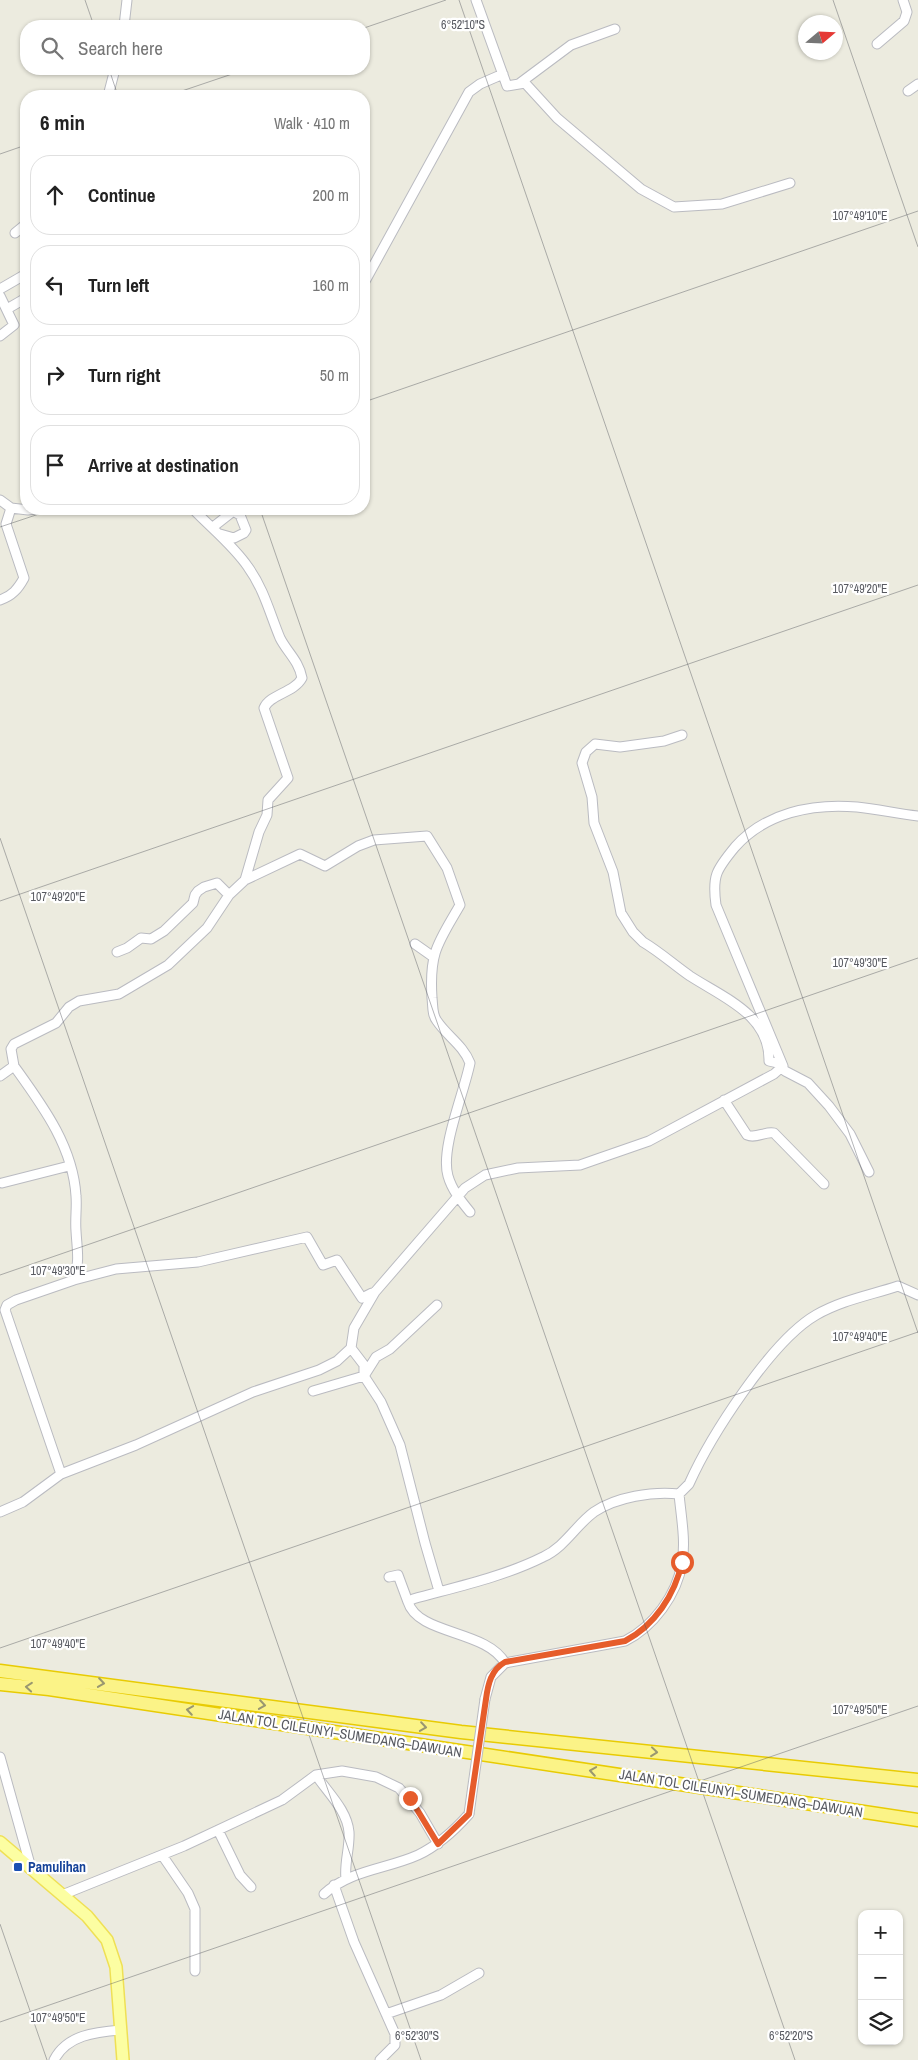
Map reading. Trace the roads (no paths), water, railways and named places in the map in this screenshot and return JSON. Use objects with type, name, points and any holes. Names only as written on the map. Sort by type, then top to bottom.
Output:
[{"type":"highway","name":"JALAN TOL CILEUNYI–SUMEDANG–DAWUAN","points":[[0,1671],[461,1732],[918,1780]]},
{"type":"highway","name":"JALAN TOL CILEUNYI–SUMEDANG–DAWUAN","points":[[0,1684],[49,1689],[918,1820]]},
{"type":"main road","points":[[0,1842],[95,1923],[111,1947],[116,1967],[123,2060]]},
{"type":"street","points":[[125,20],[127,0]]},
{"type":"street","points":[[476,0],[509,87],[520,83],[571,45],[615,29]]},
{"type":"street","points":[[878,44],[904,21],[907,12],[903,0]]},
{"type":"street","points":[[370,272],[469,92],[480,84],[503,74]]},
{"type":"street","points":[[110,90],[114,75]]},
{"type":"street","points":[[520,83],[525,83],[557,118],[641,189],[674,207],[722,204],[790,183]]},
{"type":"street","points":[[908,91],[918,84]]},
{"type":"street","points":[[15,233],[20,229]]},
{"type":"street","points":[[0,289],[20,277]]},
{"type":"street","points":[[0,296],[14,325],[0,336]]},
{"type":"street","points":[[7,309],[20,301]]},
{"type":"street","points":[[0,500],[11,508],[20,509]]},
{"type":"street","points":[[0,600],[9,597],[19,587],[24,578],[6,524],[11,508]]},
{"type":"street","points":[[200,515],[216,530],[253,574],[267,600],[286,649],[301,668],[302,678],[290,690],[266,703],[264,708],[288,778],[268,800],[267,815],[259,832],[245,880]]},
{"type":"street","points":[[216,530],[230,515]]},
{"type":"street","points":[[216,530],[234,538],[244,533],[240,515]]},
{"type":"street","points":[[682,735],[664,741],[620,747],[595,744],[586,752],[582,768],[592,797],[597,836],[613,872],[622,913],[633,932],[643,942],[747,1013],[765,1037],[770,1051],[769,1062],[783,1066]]},
{"type":"street","points":[[869,1172],[850,1134],[829,1106],[808,1083],[785,1071],[716,905],[714,885],[716,870],[749,832],[764,822],[806,808],[856,807],[918,816]]},
{"type":"street","points":[[74,1280],[79,1264],[79,1250],[76,1231],[76,1194],[70,1166],[63,1139],[14,1066],[11,1049],[14,1044],[56,1023],[69,1007],[79,1001],[119,994],[131,989],[168,965],[207,928],[228,895],[245,880],[300,854],[325,866],[358,846],[374,840],[427,836],[447,868],[460,905],[446,926],[432,956],[431,976],[436,1020],[457,1042],[467,1055],[470,1063],[446,1157],[448,1176],[458,1197],[470,1212]]},
{"type":"street","points":[[117,952],[127,948],[141,938],[151,939],[164,930],[193,903],[195,895],[204,887],[217,883],[228,895]]},
{"type":"street","points":[[415,944],[432,956]]},
{"type":"street","points":[[0,1076],[14,1066]]},
{"type":"street","points":[[0,1512],[23,1502],[61,1474],[136,1445],[253,1392],[319,1370],[337,1361],[351,1348],[354,1328],[375,1292],[465,1188],[486,1175],[518,1168],[580,1165],[649,1141],[774,1074],[783,1066]]},
{"type":"street","points":[[724,1100],[747,1135],[753,1137],[769,1132],[774,1133],[824,1184]]},
{"type":"street","points":[[2,1183],[70,1166]]},
{"type":"street","points":[[61,1474],[5,1310],[7,1304],[74,1280],[116,1269],[198,1262],[307,1237],[323,1265],[336,1260],[362,1298],[375,1292]]},
{"type":"street","points":[[408,1602],[481,1580],[546,1556],[560,1546],[594,1512],[618,1501],[644,1496],[679,1494],[689,1484],[734,1406],[778,1347],[806,1322],[848,1301],[898,1286],[918,1295]]},
{"type":"street","points":[[313,1391],[364,1376],[376,1357],[390,1349],[437,1305]]},
{"type":"street","points":[[351,1348],[364,1365],[364,1376],[381,1402],[400,1444],[425,1543],[440,1592]]},
{"type":"street","points":[[324,1894],[334,1885],[346,1879],[416,1856],[438,1844],[469,1814],[486,1699],[491,1678],[505,1662],[625,1641],[639,1634],[649,1624],[673,1589],[681,1568],[683,1551],[679,1494]]},
{"type":"street","points":[[389,1577],[398,1575],[408,1602],[415,1613],[426,1621],[495,1650],[505,1662]]},
{"type":"street","points":[[0,1757],[31,1868]]},
{"type":"street","points":[[62,1895],[162,1855],[282,1800],[316,1775],[342,1771],[376,1777],[399,1788],[420,1813],[438,1844]]},
{"type":"street","points":[[316,1775],[346,1817],[349,1833],[344,1861],[346,1879]]},
{"type":"street","points":[[218,1830],[240,1875],[250,1886]]},
{"type":"street","points":[[162,1855],[188,1893],[195,1909],[195,1971]]},
{"type":"street","points":[[334,1885],[354,1942],[397,2041],[393,2048],[380,2060]]},
{"type":"street","points":[[386,2014],[441,1995],[480,1973]]},
{"type":"street","points":[[54,2060],[59,2051],[74,2039],[98,2032],[121,2030]]},
{"type":"place","name":"Pamulihan","points":[[18,1867]]}]
